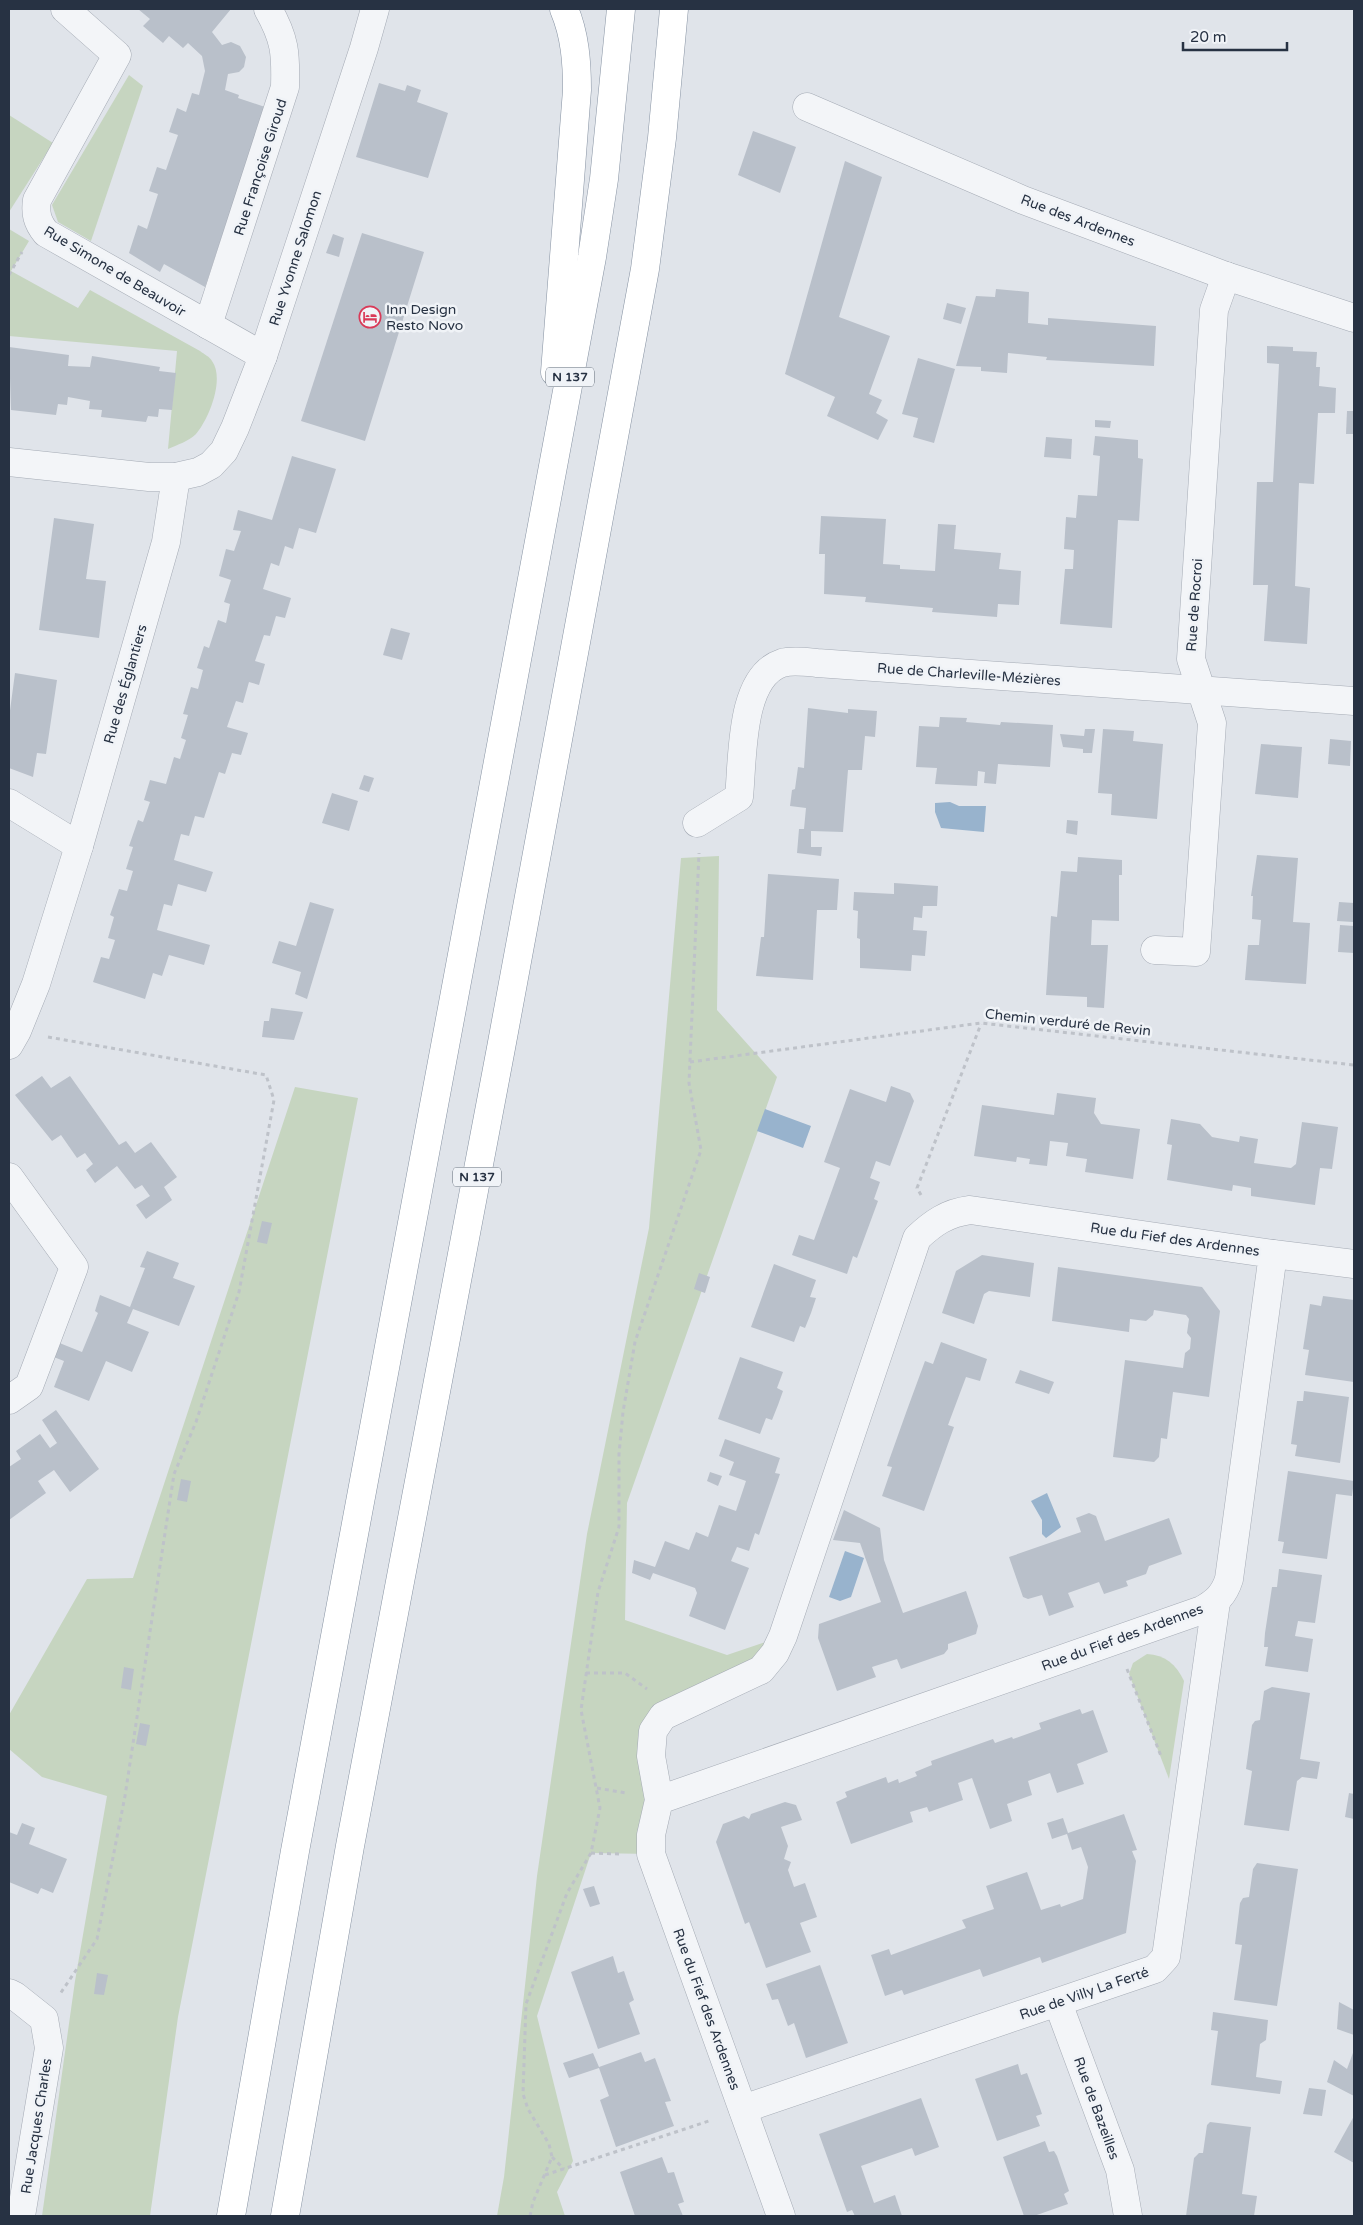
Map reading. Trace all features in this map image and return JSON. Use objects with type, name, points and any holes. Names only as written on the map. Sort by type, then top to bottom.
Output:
[{"type":"highway","points":[[543,528],[577,90],[577,69],[572,29],[564,9]]},
{"type":"highway","name":"N 137","points":[[231,2216],[296,1841],[543,528],[604,180],[620,9]]},
{"type":"highway","name":"N 137","points":[[285,2216],[350,1846],[503,1038],[642,288],[662,138],[674,15]]},
{"type":"street","name":"Rue Simone de Beauvoir","points":[[65,9],[117,55],[37,200],[35,212],[39,225],[46,233],[263,356]]},
{"type":"street","name":"Rue Françoise Giroud","points":[[208,325],[285,87],[286,57],[281,32],[268,9]]},
{"type":"street","name":"Rue Yvonne Salomon","points":[[176,478],[198,472],[211,465],[224,450],[235,428],[263,356],[375,9]]},
{"type":"street","name":"Rue des Ardennes","points":[[807,107],[1022,200],[1226,276],[1354,318]]},
{"type":"street","name":"Rue de Rocroi","points":[[1155,950],[1196,952],[1212,723],[1191,659],[1214,310],[1226,276]]},
{"type":"street","points":[[9,462],[149,477],[176,478]]},
{"type":"street","name":"Rue des Églantiers","points":[[13,1038],[36,984],[79,846],[166,542],[176,478]]},
{"type":"street","name":"Rue de Charleville-Mézières","points":[[697,822],[739,797],[748,708],[756,686],[764,674],[782,663],[817,663],[1354,701]]},
{"type":"street","points":[[9,803],[79,846]]},
{"type":"street","points":[[9,1177],[74,1267],[29,1386],[9,1400]]},
{"type":"street","name":"Rue du Fief des Ardennes","points":[[659,1800],[1202,1610],[1216,1602],[1225,1590],[1229,1579],[1273,1254],[970,1210],[948,1214],[938,1221],[917,1238],[783,1636],[775,1653],[760,1670],[662,1716],[653,1731],[651,1756],[659,1800],[651,1835],[651,1854],[781,2216]]},
{"type":"street","points":[[1273,1254],[1354,1264]]},
{"type":"street","name":"Rue de Villy La Ferté","points":[[743,2109],[1155,1969],[1166,1957],[1216,1602]]},
{"type":"street","points":[[9,1993],[44,2019]]},
{"type":"street","name":"Rue de Bazeilles","points":[[1058,2003],[1120,2170],[1128,2216]]},
{"type":"street","name":"Rue Jacques Charles","points":[[21,2216],[49,2048],[44,2019]]},
{"type":"path","points":[[564,2169],[552,2158],[549,2144],[528,2109],[523,2094],[526,2004],[567,1893],[591,1853],[600,1808],[581,1710],[598,1592],[619,1527],[619,1454],[623,1412],[635,1342],[701,1150],[689,1083],[699,857],[697,822]]},
{"type":"path","points":[[938,1221],[917,1188],[981,1023]]},
{"type":"path","name":"Chemin verduré de Revin","points":[[690,1062],[981,1023],[1354,1065]]},
{"type":"path","points":[[13,1038],[266,1075],[274,1100],[239,1292],[196,1422],[174,1474],[125,1796],[97,1939],[44,2019]]},
{"type":"path","points":[[1117,1640],[1170,1779],[1191,1782]]},
{"type":"path","points":[[544,2175],[743,2109]]},
{"type":"path","points":[[530,2216],[533,2202],[552,2158]]},
{"type":"green space","points":[[129,75],[143,86],[91,241],[58,222],[52,205]]},
{"type":"green space","points":[[9,115],[53,143],[9,212]]},
{"type":"green space","points":[[9,229],[29,241],[11,271],[78,308],[90,290],[210,358],[216,369],[217,378],[214,399],[206,419],[196,434],[168,449],[177,351],[9,336]]},
{"type":"green space","points":[[719,856],[717,1010],[777,1077],[627,1503],[625,1620],[727,1655],[783,1636],[775,1653],[663,1716],[651,1854],[591,1853],[537,2016],[573,2161],[557,2192],[565,2216],[497,2216],[504,2177],[537,1876],[587,1534],[649,1228],[681,858]]},
{"type":"green space","points":[[295,1087],[358,1098],[178,2017],[150,2216],[42,2216],[75,1981],[107,1796],[42,1777],[9,1749],[9,1715],[87,1579],[133,1578]]},
{"type":"green space","points":[[1147,1654],[1165,1658],[1174,1665],[1184,1681],[1169,1779],[1129,1674],[1133,1663]]},
{"type":"water","points":[[950,802],[959,806],[986,806],[984,832],[941,828],[935,812],[935,803]]},
{"type":"water","points":[[765,1109],[811,1126],[803,1148],[757,1131]]},
{"type":"water","points":[[1047,1493],[1061,1527],[1046,1538],[1042,1534],[1042,1520],[1031,1501]]},
{"type":"water","points":[[845,1551],[864,1558],[851,1597],[840,1601],[829,1597]]},
{"type":"building","points":[[138,9],[231,9],[212,32],[222,45],[231,42],[240,46],[246,57],[244,67],[239,72],[228,74],[225,90],[239,95],[238,98],[265,107],[205,287],[164,264],[160,272],[129,253],[138,225],[147,229],[158,194],[149,191],[157,167],[166,170],[178,135],[169,132],[177,108],[186,112],[192,93],[199,95],[205,71],[202,56],[188,43],[183,48],[169,36],[163,43],[143,26],[150,19]]},
{"type":"building","points":[[379,83],[405,91],[407,85],[421,90],[417,102],[448,113],[428,178],[356,157]]},
{"type":"building","points":[[753,131],[796,147],[780,193],[738,175]]},
{"type":"building","points":[[845,161],[882,177],[839,317],[890,336],[869,394],[882,400],[876,413],[888,420],[878,440],[827,416],[835,397],[785,374]]},
{"type":"building","points":[[362,233],[424,252],[365,441],[301,421]]},
{"type":"building","points":[[333,234],[344,238],[339,257],[326,253]]},
{"type":"building","points":[[996,289],[1029,292],[1028,323],[1048,325],[1048,318],[1156,326],[1154,366],[1046,360],[1047,357],[1008,353],[1007,373],[981,371],[981,367],[956,366],[976,296],[995,297]]},
{"type":"building","points":[[947,303],[966,308],[961,324],[943,319]]},
{"type":"building","points":[[1267,346],[1293,347],[1293,351],[1317,352],[1316,367],[1320,367],[1319,386],[1336,388],[1335,413],[1318,413],[1314,484],[1299,483],[1295,586],[1310,588],[1307,644],[1264,641],[1268,585],[1253,585],[1257,482],[1273,482],[1279,364],[1267,363]]},
{"type":"building","points":[[9,347],[69,355],[68,366],[90,367],[92,356],[160,367],[159,371],[176,373],[172,410],[159,409],[158,417],[148,416],[146,422],[101,417],[102,410],[89,409],[90,401],[68,397],[67,405],[58,404],[56,415],[11,410]]},
{"type":"building","points":[[918,358],[955,369],[934,443],[913,437],[918,418],[902,414]]},
{"type":"building","points":[[1347,411],[1354,411],[1354,434],[1346,434]]},
{"type":"building","points":[[1095,420],[1111,421],[1110,428],[1095,427]]},
{"type":"building","points":[[1095,436],[1138,440],[1138,458],[1143,459],[1139,521],[1118,520],[1112,628],[1060,624],[1065,569],[1073,569],[1074,550],[1064,549],[1066,517],[1076,518],[1078,495],[1097,496],[1100,456],[1093,455]]},
{"type":"building","points":[[1046,437],[1072,439],[1071,459],[1044,457]]},
{"type":"building","points":[[292,456],[336,469],[316,533],[299,528],[293,549],[285,546],[279,566],[271,563],[263,589],[291,598],[285,618],[276,616],[270,636],[264,635],[255,661],[265,664],[259,685],[249,682],[243,703],[236,701],[227,727],[248,733],[241,755],[232,753],[225,774],[219,772],[204,818],[195,816],[189,836],[181,834],[174,860],[213,872],[206,892],[178,884],[172,906],[164,904],[157,930],[210,945],[204,965],[169,955],[162,976],[153,973],[145,999],[93,982],[101,957],[109,959],[115,940],[108,938],[114,917],[110,915],[119,889],[127,891],[133,871],[126,869],[133,847],[129,846],[138,820],[143,822],[150,802],[144,800],[150,780],[166,784],[174,757],[180,759],[186,740],[181,738],[188,715],[183,714],[191,687],[198,689],[203,670],[197,668],[204,646],[209,648],[218,620],[226,623],[230,604],[224,602],[231,580],[219,576],[226,549],[234,551],[241,531],[233,530],[238,510],[272,520]]},
{"type":"building","points":[[821,516],[886,519],[883,564],[900,565],[900,569],[935,571],[938,524],[956,525],[954,549],[1001,553],[999,569],[1021,571],[1019,605],[998,604],[997,617],[932,612],[933,608],[865,602],[866,597],[824,594],[825,554],[819,554]]},
{"type":"building","points":[[54,518],[94,524],[86,579],[106,581],[99,638],[39,630]]},
{"type":"building","points":[[391,628],[410,633],[402,660],[383,655]]},
{"type":"building","points":[[15,673],[57,680],[46,754],[37,753],[33,777],[9,768],[9,718]]},
{"type":"building","points":[[808,708],[848,713],[848,709],[877,711],[875,737],[865,736],[862,770],[848,770],[843,832],[811,831],[811,847],[822,847],[821,856],[797,853],[799,829],[804,829],[806,808],[790,806],[798,767],[804,768]]},
{"type":"building","points":[[940,717],[967,718],[966,722],[1000,725],[1001,722],[1053,725],[1050,767],[998,764],[996,784],[984,783],[985,772],[978,771],[977,786],[935,784],[937,768],[916,767],[919,726],[939,727]]},
{"type":"building","points":[[1085,729],[1095,729],[1092,753],[1083,753],[1083,749],[1063,747],[1060,734],[1084,736]]},
{"type":"building","points":[[1103,729],[1134,731],[1133,741],[1163,744],[1157,819],[1111,815],[1112,794],[1098,793]]},
{"type":"building","points":[[1330,739],[1351,741],[1350,766],[1328,764]]},
{"type":"building","points":[[1261,744],[1302,747],[1298,798],[1255,794]]},
{"type":"building","points":[[364,775],[374,778],[369,792],[359,789]]},
{"type":"building","points":[[332,793],[358,801],[349,831],[322,823]]},
{"type":"building","points":[[1067,820],[1078,821],[1077,835],[1066,833]]},
{"type":"building","points":[[1257,855],[1298,858],[1293,922],[1310,923],[1306,984],[1245,980],[1248,945],[1259,945],[1261,920],[1252,919],[1253,896],[1251,896]]},
{"type":"building","points":[[1078,857],[1122,860],[1122,875],[1119,875],[1119,921],[1092,920],[1091,945],[1108,945],[1104,1008],[1087,1007],[1087,997],[1046,995],[1051,916],[1057,917],[1061,871],[1077,872]]},
{"type":"building","points":[[768,874],[839,879],[837,910],[817,910],[813,980],[756,976],[761,937],[764,937]]},
{"type":"building","points":[[894,883],[938,886],[937,906],[923,906],[922,918],[914,917],[913,930],[927,931],[925,956],[912,955],[911,971],[860,968],[860,939],[857,938],[858,911],[853,910],[854,892],[894,894]]},
{"type":"building","points":[[310,902],[334,909],[307,999],[295,994],[301,972],[272,963],[279,941],[296,946]]},
{"type":"building","points":[[1339,902],[1354,903],[1353,922],[1337,921]]},
{"type":"building","points":[[1340,925],[1354,926],[1354,953],[1338,952]]},
{"type":"building","points":[[271,1008],[303,1012],[294,1040],[262,1037],[264,1021],[269,1021]]},
{"type":"building","points":[[42,1076],[51,1088],[70,1076],[119,1145],[126,1141],[135,1153],[151,1142],[177,1177],[164,1187],[172,1200],[146,1219],[136,1205],[150,1196],[142,1185],[135,1189],[117,1166],[95,1183],[86,1170],[93,1164],[85,1153],[77,1158],[61,1135],[52,1141],[15,1095]]},
{"type":"building","points":[[891,1086],[910,1093],[914,1101],[890,1166],[876,1161],[870,1178],[880,1182],[874,1199],[878,1201],[857,1258],[853,1256],[847,1274],[792,1255],[799,1235],[814,1240],[840,1168],[824,1162],[850,1089],[886,1102]]},
{"type":"building","points":[[1057,1093],[1096,1098],[1094,1113],[1101,1124],[1140,1129],[1133,1179],[1085,1172],[1087,1159],[1066,1156],[1068,1143],[1050,1141],[1047,1166],[1029,1164],[1030,1159],[1017,1157],[1016,1162],[974,1156],[982,1105],[1054,1115]]},
{"type":"building","points":[[1171,1119],[1200,1124],[1212,1137],[1239,1142],[1240,1136],[1258,1139],[1254,1163],[1291,1168],[1296,1164],[1302,1122],[1338,1127],[1332,1169],[1320,1168],[1315,1205],[1251,1196],[1251,1188],[1233,1185],[1232,1191],[1167,1180],[1172,1145],[1167,1144]]},
{"type":"building","points":[[262,1221],[272,1223],[267,1244],[257,1242]]},
{"type":"building","points":[[147,1251],[179,1263],[173,1278],[195,1286],[179,1326],[133,1309],[127,1323],[149,1332],[132,1372],[106,1361],[89,1401],[54,1387],[64,1361],[51,1356],[57,1342],[82,1352],[98,1313],[95,1311],[100,1295],[130,1307],[145,1268],[140,1267]]},
{"type":"building","points":[[982,1255],[1034,1263],[1030,1297],[989,1291],[984,1294],[974,1324],[942,1313],[956,1271]]},
{"type":"building","points":[[774,1264],[816,1280],[810,1297],[816,1298],[811,1313],[805,1328],[800,1326],[794,1342],[751,1327]]},
{"type":"building","points":[[1058,1267],[1202,1287],[1220,1311],[1209,1397],[1173,1392],[1167,1439],[1161,1438],[1159,1457],[1154,1462],[1113,1457],[1125,1360],[1183,1368],[1185,1353],[1190,1349],[1191,1338],[1187,1333],[1189,1319],[1186,1315],[1154,1310],[1153,1315],[1146,1321],[1130,1319],[1129,1332],[1052,1321]]},
{"type":"building","points":[[699,1273],[710,1277],[705,1293],[694,1289]]},
{"type":"building","points":[[1323,1296],[1354,1300],[1354,1382],[1305,1375],[1309,1350],[1303,1349],[1310,1304],[1321,1306]]},
{"type":"building","points":[[941,1342],[987,1359],[980,1381],[966,1377],[948,1425],[954,1427],[924,1511],[882,1496],[892,1467],[887,1466],[925,1361],[933,1364]]},
{"type":"building","points":[[740,1357],[783,1372],[777,1388],[783,1391],[778,1405],[772,1420],[766,1418],[760,1434],[718,1419]]},
{"type":"building","points":[[1020,1370],[1054,1382],[1049,1394],[1015,1383]]},
{"type":"building","points":[[1304,1391],[1349,1397],[1340,1463],[1295,1456],[1297,1445],[1291,1444],[1297,1401],[1303,1401]]},
{"type":"building","points":[[56,1410],[99,1469],[70,1492],[54,1470],[38,1481],[46,1493],[9,1520],[9,1467],[21,1459],[16,1451],[40,1434],[50,1448],[57,1443],[42,1420]]},
{"type":"building","points":[[725,1439],[780,1458],[775,1473],[780,1474],[759,1535],[755,1533],[749,1551],[737,1547],[731,1561],[749,1568],[725,1630],[689,1616],[697,1593],[695,1588],[653,1573],[650,1580],[632,1573],[634,1560],[655,1567],[665,1541],[689,1550],[696,1532],[708,1537],[719,1505],[736,1511],[746,1481],[729,1475],[734,1462],[719,1456]]},
{"type":"building","points":[[1288,1471],[1354,1481],[1352,1496],[1336,1494],[1327,1559],[1282,1553],[1284,1542],[1278,1541]]},
{"type":"building","points":[[710,1472],[722,1476],[718,1486],[707,1481]]},
{"type":"building","points":[[181,1479],[191,1481],[187,1502],[177,1500]]},
{"type":"building","points":[[844,1510],[880,1528],[884,1560],[903,1613],[966,1591],[978,1626],[976,1634],[948,1644],[948,1649],[944,1654],[901,1669],[897,1659],[872,1667],[876,1677],[837,1691],[818,1638],[819,1624],[881,1602],[860,1543],[833,1540]]},
{"type":"building","points":[[1089,1513],[1096,1516],[1105,1541],[1169,1518],[1182,1554],[1149,1566],[1146,1574],[1126,1581],[1128,1586],[1104,1594],[1099,1582],[1068,1593],[1074,1607],[1049,1616],[1042,1595],[1028,1599],[1023,1597],[1009,1557],[1081,1532],[1076,1518]]},
{"type":"building","points":[[1279,1569],[1322,1575],[1315,1623],[1298,1621],[1295,1636],[1313,1639],[1308,1672],[1265,1666],[1268,1647],[1264,1647],[1265,1633],[1272,1587],[1277,1587]]},
{"type":"building","points":[[124,1667],[134,1669],[131,1690],[121,1688]]},
{"type":"building","points":[[1272,1687],[1310,1693],[1300,1759],[1320,1762],[1317,1779],[1302,1777],[1297,1781],[1289,1831],[1244,1825],[1252,1771],[1246,1769],[1252,1725],[1255,1721],[1260,1720],[1264,1691]]},
{"type":"building","points":[[1080,1709],[1082,1714],[1093,1710],[1108,1752],[1077,1764],[1084,1784],[1057,1793],[1050,1773],[1028,1781],[1032,1795],[1007,1804],[1012,1821],[990,1829],[972,1778],[958,1783],[963,1800],[929,1812],[927,1807],[910,1812],[913,1822],[851,1844],[836,1802],[847,1797],[845,1792],[886,1777],[888,1783],[898,1779],[899,1783],[917,1776],[915,1772],[932,1765],[931,1761],[993,1739],[995,1743],[1012,1737],[1013,1739],[1041,1729],[1039,1723]]},
{"type":"building","points":[[140,1723],[150,1725],[146,1746],[136,1744]]},
{"type":"building","points":[[1349,1793],[1354,1794],[1354,1819],[1345,1817]]},
{"type":"building","points":[[785,1802],[796,1805],[802,1820],[781,1827],[788,1846],[784,1859],[791,1862],[788,1870],[794,1887],[805,1883],[817,1917],[800,1923],[811,1952],[766,1968],[749,1922],[745,1924],[716,1842],[723,1824],[744,1816],[749,1819],[751,1814]]},
{"type":"building","points":[[1124,1814],[1137,1850],[1132,1851],[1136,1861],[1126,1933],[1042,1963],[1040,1957],[983,1977],[980,1969],[904,1995],[902,1990],[885,1996],[871,1955],[889,1949],[891,1955],[966,1928],[962,1920],[994,1909],[986,1886],[1027,1872],[1041,1910],[1060,1904],[1061,1907],[1083,1899],[1088,1867],[1081,1847],[1072,1850],[1067,1834],[1052,1839],[1047,1823],[1063,1818],[1068,1833]]},
{"type":"building","points":[[22,1823],[35,1828],[29,1844],[67,1859],[53,1893],[41,1888],[38,1894],[9,1882],[9,1832],[17,1835]]},
{"type":"building","points":[[1257,1863],[1298,1869],[1277,2006],[1234,2000],[1242,1945],[1235,1944],[1240,1903],[1243,1898],[1249,1897],[1253,1869]]},
{"type":"building","points":[[594,1886],[600,1904],[590,1907],[583,1889]]},
{"type":"building","points":[[613,1956],[618,1973],[624,1971],[634,2000],[629,2003],[640,2034],[598,2049],[571,1972]]},
{"type":"building","points":[[820,1965],[848,2043],[806,2058],[794,2023],[788,2026],[778,1999],[772,2000],[766,1984]]},
{"type":"building","points":[[97,1973],[108,1975],[104,1995],[94,1994]]},
{"type":"building","points":[[1339,2002],[1354,2010],[1354,2035],[1337,2029]]},
{"type":"building","points":[[1213,2012],[1268,2020],[1266,2040],[1260,2044],[1256,2077],[1282,2081],[1280,2094],[1211,2085],[1218,2031],[1211,2030]]},
{"type":"building","points":[[1354,2050],[1354,2096],[1327,2082],[1334,2060],[1347,2069]]},
{"type":"building","points":[[641,2052],[645,2062],[655,2058],[671,2101],[665,2102],[674,2126],[616,2147],[600,2100],[609,2096],[599,2068],[569,2078],[563,2063],[593,2053],[599,2067]]},
{"type":"building","points":[[1018,2064],[1021,2075],[1027,2073],[1040,2108],[1042,2114],[1036,2116],[1040,2126],[997,2141],[975,2079]]},
{"type":"building","points":[[1309,2088],[1326,2090],[1322,2116],[1303,2114]]},
{"type":"building","points":[[921,2098],[939,2147],[915,2156],[912,2148],[861,2166],[874,2203],[895,2195],[902,2216],[855,2216],[852,2210],[847,2212],[819,2134]]},
{"type":"building","points":[[1354,2116],[1354,2163],[1334,2152]]},
{"type":"building","points":[[1210,2122],[1251,2127],[1242,2194],[1257,2196],[1254,2216],[1186,2216],[1194,2158],[1199,2153],[1203,2153],[1207,2125]]},
{"type":"building","points":[[1045,2141],[1049,2152],[1054,2151],[1057,2156],[1069,2191],[1064,2194],[1068,2204],[1034,2216],[1024,2216],[1003,2157]]},
{"type":"building","points":[[662,2157],[668,2173],[674,2172],[684,2202],[678,2204],[683,2216],[635,2216],[620,2172]]},
{"type":"place","name":"Inn Design Resto Novo","points":[[370,317]]}]
